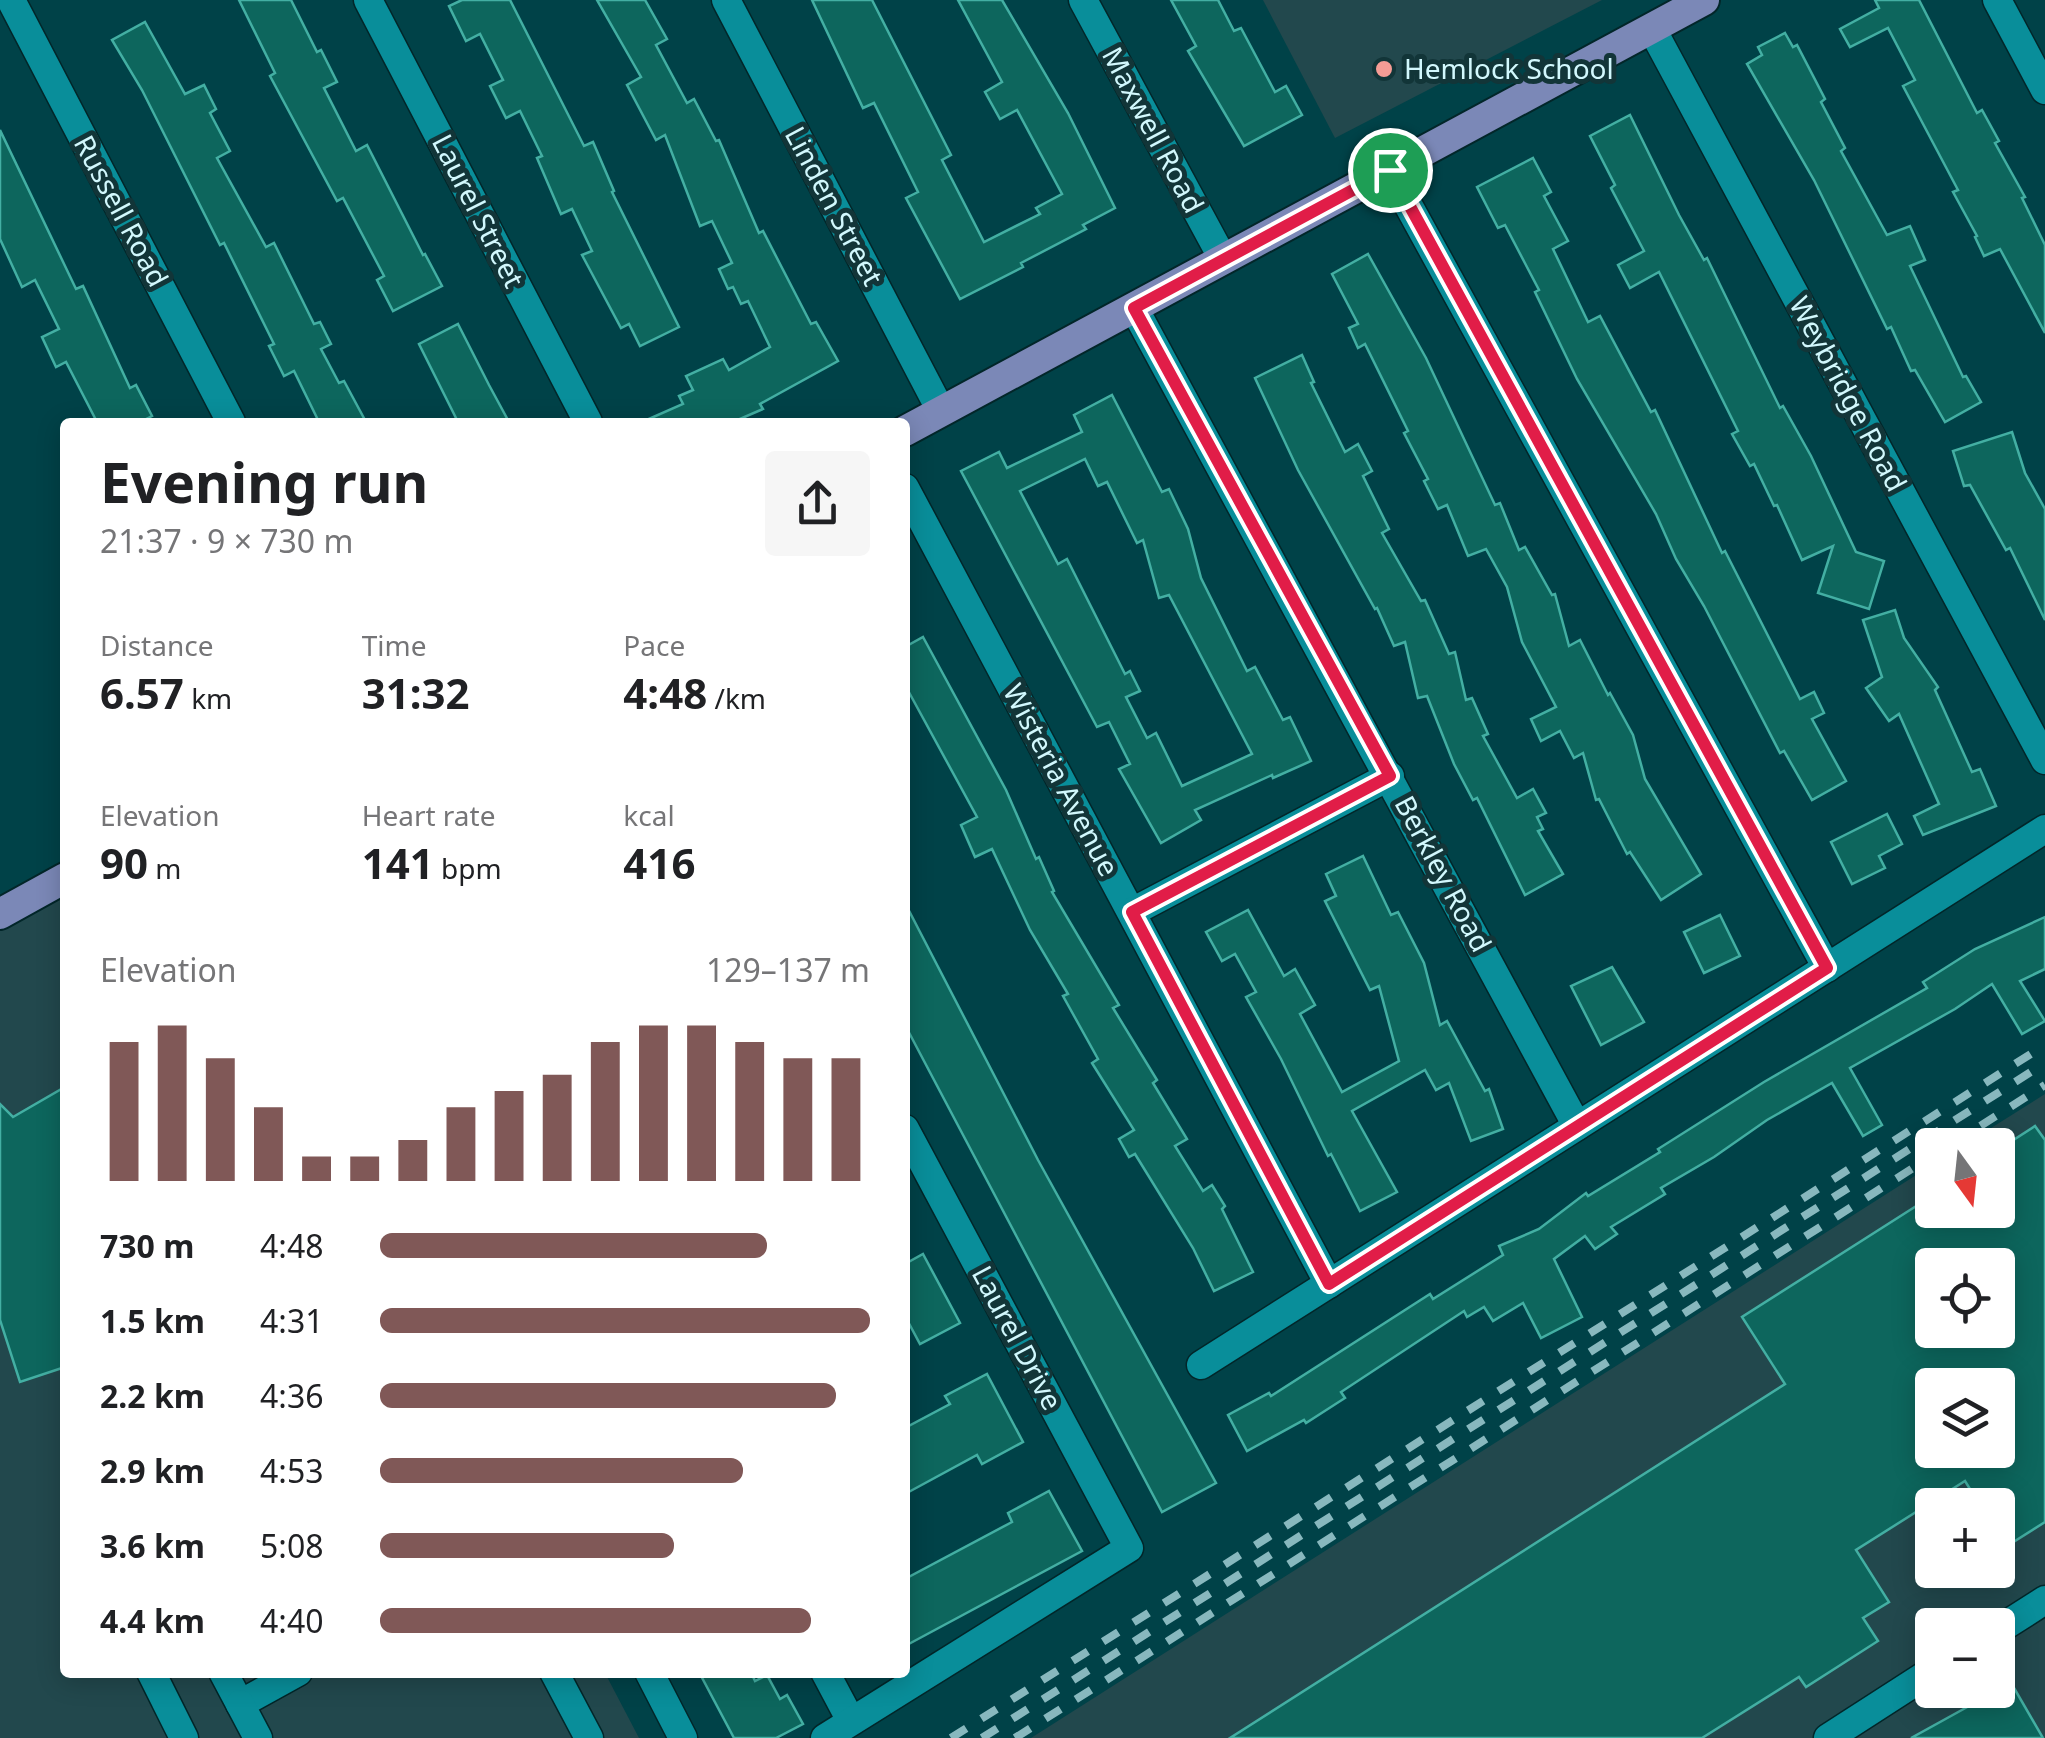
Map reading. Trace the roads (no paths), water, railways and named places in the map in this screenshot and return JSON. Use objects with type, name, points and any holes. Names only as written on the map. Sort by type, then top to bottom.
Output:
[{"type":"main road","points":[[910,428],[1704,0]]},
{"type":"main road","points":[[0,914],[60,881]]},
{"type":"street","name":"Russell Road","points":[[11,0],[229,418]]},
{"type":"street","name":"Laurel Street","points":[[368,0],[586,418]]},
{"type":"street","name":"Linden Street","points":[[726,0],[941,412]]},
{"type":"street","name":"Maxwell Road","points":[[1083,0],[1223,259]]},
{"type":"street","points":[[1996,0],[2045,90]]},
{"type":"street","name":"Weybridge Road","points":[[1652,29],[2045,760]]},
{"type":"street","points":[[1390,170],[1827,968]]},
{"type":"street","name":"Berkley Road","points":[[1134,308],[1577,1126]]},
{"type":"street","name":"Wisteria Avenue","points":[[910,497],[1329,1284]]},
{"type":"street","points":[[1132,912],[1390,776]]},
{"type":"street","points":[[1201,1365],[2045,829]]},
{"type":"street","name":"Laurel Drive","points":[[851,1721],[1129,1548],[910,1138]]},
{"type":"street","points":[[2015,1619],[2037,1605],[2045,1634]]},
{"type":"street","points":[[154,1678],[184,1738]]},
{"type":"street","points":[[226,1678],[258,1738]]},
{"type":"street","points":[[240,1704],[287,1678]]},
{"type":"street","points":[[557,1678],[589,1738]]},
{"type":"street","points":[[652,1678],[683,1738]]},
{"type":"street","points":[[825,1738],[851,1721],[828,1678]]},
{"type":"street","points":[[1828,1738],[1915,1683]]},
{"type":"railway","points":[[951,1738],[2045,1045]]},
{"type":"railway","points":[[982,1738],[2045,1063]]},
{"type":"railway","points":[[1977,1128],[2045,1085]]},
{"type":"railway","points":[[1015,1738],[1915,1167]]},
{"type":"place","name":"Hemlock School","points":[[1384,69]]}]
